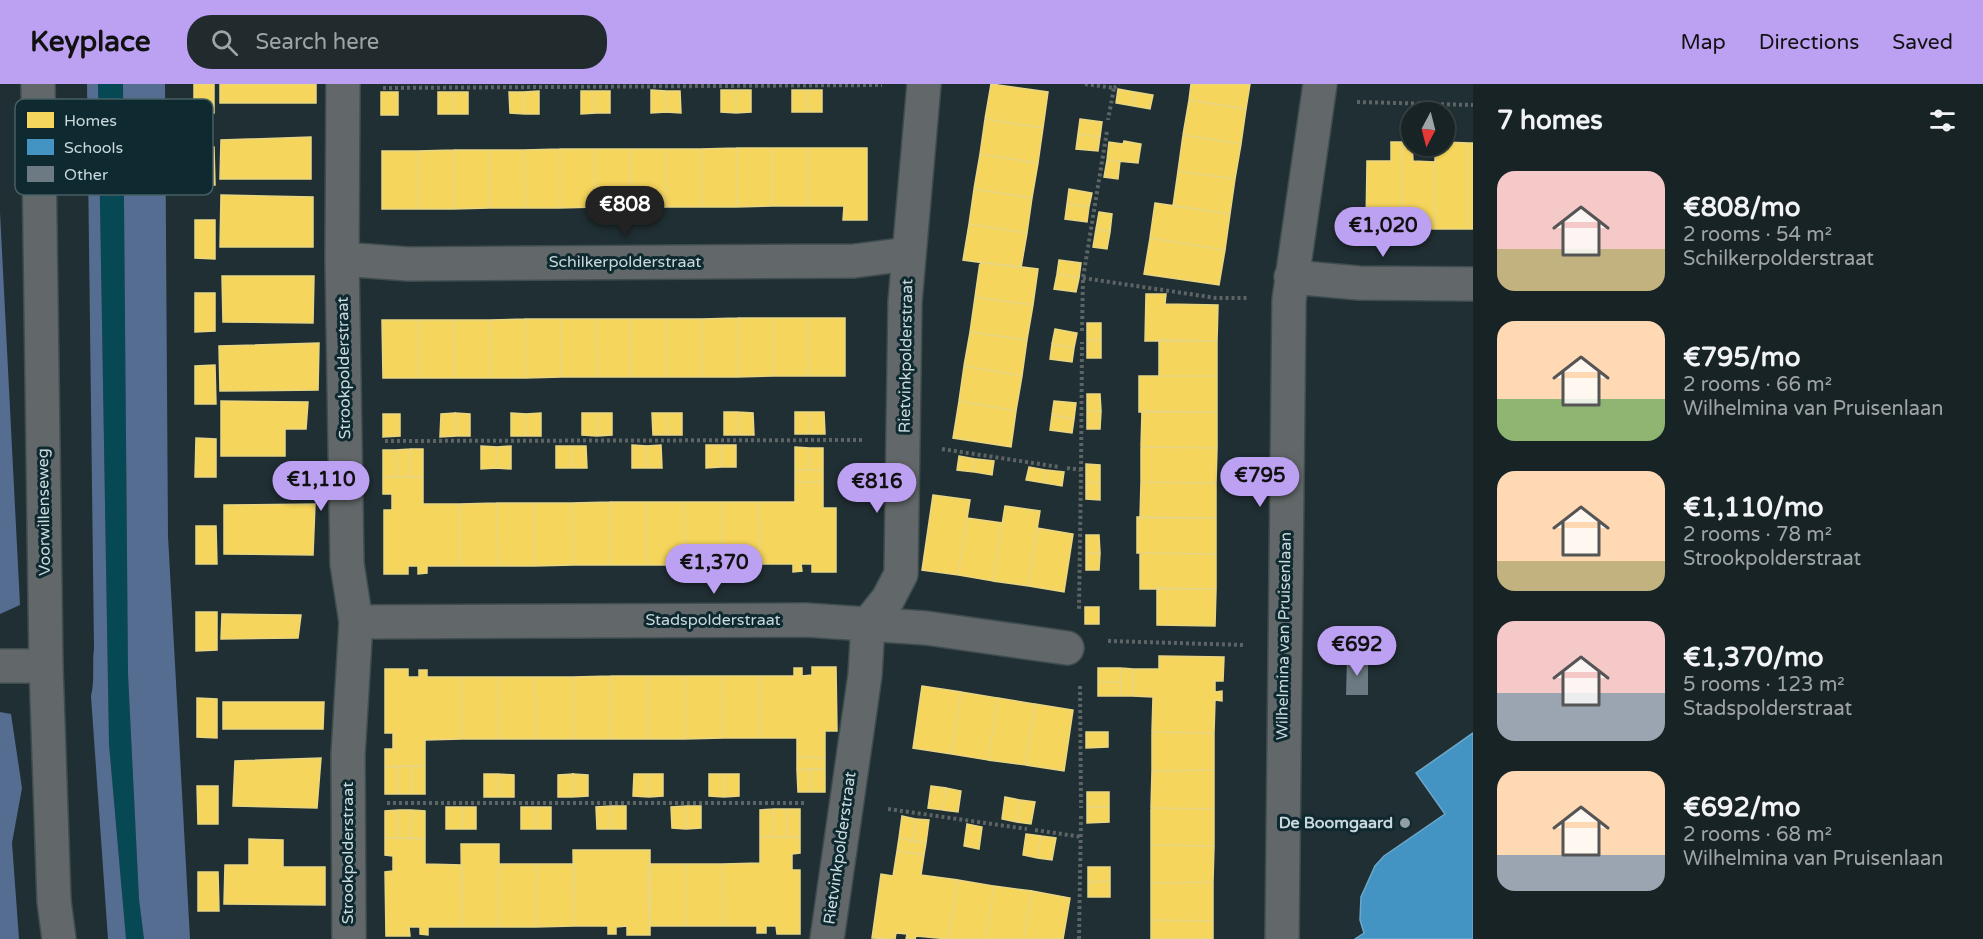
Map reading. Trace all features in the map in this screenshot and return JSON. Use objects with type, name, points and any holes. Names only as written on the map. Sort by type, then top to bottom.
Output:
[{"type":"street","name":"Voorwillenseweg","points":[[38,84],[38,99]]},
{"type":"street","name":"Strookpolderstraat","points":[[343,86],[342,259],[347,564],[356,622],[348,730],[349,939]]},
{"type":"street","name":"Rietvinkpolderstraat","points":[[827,939],[865,675],[868,624],[888,599],[901,574],[905,302],[924,86]]},
{"type":"street","name":"Wilhelmina van Pruisenlaan","points":[[1282,939],[1290,288],[1319,90]]},
{"type":"street","name":"Voorwillenseweg","points":[[40,195],[46,666],[54,901],[59,939]]},
{"type":"street","name":"Schilkerpolderstraat","points":[[342,259],[408,264],[842,261],[908,254]]},
{"type":"street","points":[[1290,288],[1359,283],[1473,284]]},
{"type":"street","name":"Stadspolderstraat","points":[[356,622],[806,620],[926,628],[1073,645]]},
{"type":"street","points":[[0,666],[46,666]]},
{"type":"path","points":[[1085,84],[1113,88],[1119,84]]},
{"type":"path","points":[[343,86],[924,86]]},
{"type":"path","points":[[1108,120],[1113,88]]},
{"type":"path","points":[[1319,90],[1371,104],[1473,105]]},
{"type":"path","points":[[1082,331],[1083,278],[1107,131]]},
{"type":"path","points":[[1083,278],[1216,297],[1290,288]]},
{"type":"path","points":[[1081,808],[1079,697],[1082,670],[1073,645],[1081,470],[1082,342]]},
{"type":"path","points":[[345,441],[904,440],[921,446],[1059,467]]},
{"type":"path","points":[[1067,468],[1081,470]]},
{"type":"path","points":[[1073,645],[1228,643],[1284,649]]},
{"type":"path","points":[[348,804],[846,804],[1027,829]]},
{"type":"path","points":[[1079,939],[1081,816]]},
{"type":"path","points":[[1035,830],[1082,837]]},
{"type":"shaded area","points":[[87,84],[98,84],[98,99],[87,99]]},
{"type":"shaded area","points":[[98,84],[123,84],[123,99],[98,99]]},
{"type":"shaded area","points":[[123,84],[165,84],[165,99],[123,99]]},
{"type":"shaded area","points":[[88,195],[100,195],[109,744],[126,939],[108,939],[91,696],[94,648]]},
{"type":"shaded area","points":[[100,195],[124,195],[128,674],[139,899],[144,939],[126,939],[109,744]]},
{"type":"shaded area","points":[[124,195],[166,195],[168,536],[190,939],[144,939],[139,899],[128,674]]},
{"type":"shaded area","points":[[0,212],[20,605],[0,614]]},
{"type":"shaded area","points":[[0,712],[11,714],[22,788],[12,843],[19,939],[0,939]]},
{"type":"building: Homes","points":[[194,84],[214,84],[214,113],[213,99],[194,99]]},
{"type":"building: Homes","points":[[220,84],[316,84],[316,103],[220,103]]},
{"type":"building: Homes","points":[[991,84],[1048,92],[1043,128],[985,119]]},
{"type":"building: Homes","points":[[1191,84],[1250,84],[1246,109],[1189,100]]},
{"type":"building: Homes","points":[[1118,89],[1135,92],[1133,106],[1116,103]]},
{"type":"building: Homes","points":[[651,90],[666,91],[666,112],[651,113]]},
{"type":"building: Homes","points":[[721,90],[736,90],[736,113],[721,112]]},
{"type":"building: Homes","points":[[736,90],[751,90],[751,112],[736,113]]},
{"type":"building: Homes","points":[[792,90],[807,90],[807,112],[792,112]]},
{"type":"building: Homes","points":[[807,90],[822,90],[822,112],[807,112]]},
{"type":"building: Homes","points":[[539,91],[539,114],[524,114],[524,92]]},
{"type":"building: Homes","points":[[581,91],[595,91],[596,113],[581,114]]},
{"type":"building: Homes","points":[[595,91],[610,91],[610,113],[596,113]]},
{"type":"building: Homes","points":[[666,91],[680,91],[681,113],[666,112]]},
{"type":"building: Homes","points":[[381,92],[398,92],[398,115],[381,115]]},
{"type":"building: Homes","points":[[438,92],[453,92],[453,114],[438,114]]},
{"type":"building: Homes","points":[[453,92],[468,92],[468,114],[453,114]]},
{"type":"building: Homes","points":[[509,92],[524,92],[524,114],[510,113]]},
{"type":"building: Homes","points":[[1135,92],[1153,95],[1150,109],[1133,106]]},
{"type":"building: Homes","points":[[1189,100],[1246,109],[1241,144],[1183,135]]},
{"type":"building: Homes","points":[[985,119],[1043,128],[1038,163],[980,154]]},
{"type":"building: Homes","points":[[1080,119],[1102,122],[1100,137],[1078,134]]},
{"type":"building: Homes","points":[[1078,134],[1100,137],[1098,151],[1076,149]]},
{"type":"building: Homes","points":[[1183,135],[1241,144],[1235,179],[1178,171]]},
{"type":"building: Homes","points":[[311,137],[311,179],[220,179],[221,140]]},
{"type":"building: Homes","points":[[1124,141],[1141,144],[1138,163],[1107,160],[1109,142],[1123,144]]},
{"type":"building: Homes","points":[[1391,142],[1401,142],[1402,228],[1366,228],[1367,161],[1391,161]]},
{"type":"building: Homes","points":[[1455,142],[1468,143],[1468,229],[1435,229],[1435,156],[1455,156]]},
{"type":"building: Homes","points":[[1468,143],[1473,143],[1473,229],[1468,229]]},
{"type":"building: Homes","points":[[213,147],[214,147],[215,185],[213,185]]},
{"type":"building: Homes","points":[[737,148],[772,148],[772,206],[737,207]]},
{"type":"building: Homes","points":[[737,148],[737,207],[702,207],[701,149]]},
{"type":"building: Homes","points":[[772,148],[808,148],[808,206],[772,206]]},
{"type":"building: Homes","points":[[808,148],[867,148],[867,220],[843,220],[844,206],[808,206]]},
{"type":"building: Homes","points":[[560,149],[595,149],[596,207],[560,208]]},
{"type":"building: Homes","points":[[560,149],[560,208],[525,208],[524,150]]},
{"type":"building: Homes","points":[[595,149],[631,149],[631,207],[596,207]]},
{"type":"building: Homes","points":[[631,149],[666,149],[666,207],[631,207]]},
{"type":"building: Homes","points":[[666,149],[701,149],[702,207],[666,207]]},
{"type":"building: Homes","points":[[454,150],[454,209],[418,209],[418,151]]},
{"type":"building: Homes","points":[[454,150],[489,150],[489,208],[454,209]]},
{"type":"building: Homes","points":[[489,150],[524,150],[525,208],[489,208]]},
{"type":"building: Homes","points":[[382,151],[418,151],[418,209],[382,209]]},
{"type":"building: Homes","points":[[980,154],[1038,163],[1032,198],[974,189]]},
{"type":"building: Homes","points":[[1402,156],[1413,156],[1413,161],[1435,162],[1435,229],[1402,228]]},
{"type":"building: Homes","points":[[1107,160],[1120,161],[1118,179],[1104,177]]},
{"type":"building: Homes","points":[[1178,171],[1235,179],[1230,214],[1173,206]]},
{"type":"building: Homes","points":[[974,189],[1032,198],[1027,233],[969,224]]},
{"type":"building: Homes","points":[[1069,189],[1092,193],[1089,207],[1067,204]]},
{"type":"building: Homes","points":[[221,195],[313,197],[313,247],[220,247]]},
{"type":"building: Homes","points":[[1155,203],[1230,214],[1225,250],[1150,238]]},
{"type":"building: Homes","points":[[1067,204],[1089,207],[1087,222],[1065,219]]},
{"type":"building: Homes","points":[[1099,212],[1112,214],[1110,232],[1096,229]]},
{"type":"building: Homes","points":[[195,220],[215,220],[215,259],[195,258]]},
{"type":"building: Homes","points":[[969,224],[1027,233],[1021,268],[963,260]]},
{"type":"building: Homes","points":[[1096,229],[1110,232],[1107,249],[1093,247]]},
{"type":"building: Homes","points":[[1150,238],[1225,250],[1219,285],[1144,274]]},
{"type":"building: Homes","points":[[1059,260],[1081,263],[1079,278],[1057,274]]},
{"type":"building: Homes","points":[[980,262],[1038,269],[1033,305],[975,297]]},
{"type":"building: Homes","points":[[1057,274],[1079,278],[1076,292],[1054,289]]},
{"type":"building: Homes","points":[[222,276],[314,276],[313,323],[223,322]]},
{"type":"building: Homes","points":[[195,293],[215,293],[215,331],[195,332]]},
{"type":"building: Homes","points":[[1146,294],[1166,294],[1165,304],[1218,305],[1217,341],[1145,341]]},
{"type":"building: Homes","points":[[975,297],[1033,305],[1027,340],[970,332]]},
{"type":"building: Homes","points":[[738,318],[738,377],[702,377],[702,319]]},
{"type":"building: Homes","points":[[738,318],[773,318],[773,376],[738,377]]},
{"type":"building: Homes","points":[[773,318],[808,318],[809,376],[773,376]]},
{"type":"building: Homes","points":[[808,318],[845,318],[845,376],[809,376]]},
{"type":"building: Homes","points":[[525,319],[561,319],[561,377],[526,378]]},
{"type":"building: Homes","points":[[525,319],[526,378],[491,378],[490,320]]},
{"type":"building: Homes","points":[[561,319],[596,319],[597,377],[561,377]]},
{"type":"building: Homes","points":[[596,319],[631,319],[631,377],[597,377]]},
{"type":"building: Homes","points":[[631,319],[667,319],[667,377],[631,377]]},
{"type":"building: Homes","points":[[667,319],[702,319],[702,377],[667,377]]},
{"type":"building: Homes","points":[[382,320],[419,320],[419,378],[383,378]]},
{"type":"building: Homes","points":[[419,320],[454,320],[455,378],[419,378]]},
{"type":"building: Homes","points":[[454,320],[490,320],[491,378],[455,378]]},
{"type":"building: Homes","points":[[1087,323],[1101,323],[1101,340],[1087,340]]},
{"type":"building: Homes","points":[[1055,329],[1077,333],[1074,348],[1052,344]]},
{"type":"building: Homes","points":[[970,332],[1027,340],[1022,376],[964,366]]},
{"type":"building: Homes","points":[[1087,340],[1101,340],[1101,358],[1087,358]]},
{"type":"building: Homes","points":[[1159,340],[1217,341],[1217,376],[1159,376]]},
{"type":"building: Homes","points":[[319,343],[318,390],[220,391],[219,346]]},
{"type":"building: Homes","points":[[1052,344],[1074,348],[1072,362],[1050,359]]},
{"type":"building: Homes","points":[[215,365],[216,404],[195,404],[195,366]]},
{"type":"building: Homes","points":[[964,366],[1022,376],[1016,411],[959,401]]},
{"type":"building: Homes","points":[[1139,376],[1217,376],[1217,412],[1139,412]]},
{"type":"building: Homes","points":[[1087,394],[1100,394],[1101,411],[1087,411]]},
{"type":"building: Homes","points":[[221,401],[308,402],[306,429],[285,429],[285,456],[221,456]]},
{"type":"building: Homes","points":[[959,401],[1016,411],[1011,447],[953,438]]},
{"type":"building: Homes","points":[[1054,401],[1076,403],[1074,419],[1052,415]]},
{"type":"building: Homes","points":[[1087,411],[1101,411],[1100,429],[1087,429]]},
{"type":"building: Homes","points":[[1142,411],[1217,412],[1217,448],[1141,447]]},
{"type":"building: Homes","points":[[724,412],[738,412],[739,435],[724,435]]},
{"type":"building: Homes","points":[[738,412],[753,413],[754,435],[739,435]]},
{"type":"building: Homes","points":[[795,412],[810,412],[809,434],[795,434]]},
{"type":"building: Homes","points":[[810,412],[824,412],[825,434],[809,434]]},
{"type":"building: Homes","points":[[455,413],[456,436],[440,437],[441,414]]},
{"type":"building: Homes","points":[[455,413],[470,414],[470,436],[456,436]]},
{"type":"building: Homes","points":[[511,413],[526,414],[526,436],[511,436]]},
{"type":"building: Homes","points":[[541,413],[541,436],[526,436],[526,414]]},
{"type":"building: Homes","points":[[582,413],[597,413],[597,436],[582,435]]},
{"type":"building: Homes","points":[[597,413],[612,413],[612,435],[597,436]]},
{"type":"building: Homes","points":[[652,413],[667,413],[668,435],[653,435]]},
{"type":"building: Homes","points":[[667,413],[682,413],[682,435],[668,435]]},
{"type":"building: Homes","points":[[383,414],[400,414],[400,436],[383,437]]},
{"type":"building: Homes","points":[[1052,415],[1074,419],[1072,433],[1050,430]]},
{"type":"building: Homes","points":[[196,438],[216,439],[216,477],[195,477]]},
{"type":"building: Homes","points":[[632,445],[647,446],[647,468],[632,468]]},
{"type":"building: Homes","points":[[661,445],[662,468],[647,468],[647,446]]},
{"type":"building: Homes","points":[[706,445],[721,445],[721,467],[706,468]]},
{"type":"building: Homes","points":[[721,445],[736,445],[736,467],[721,467]]},
{"type":"building: Homes","points":[[481,446],[497,447],[496,468],[481,469]]},
{"type":"building: Homes","points":[[511,446],[511,469],[496,468],[497,447]]},
{"type":"building: Homes","points":[[556,446],[572,446],[572,468],[556,468]]},
{"type":"building: Homes","points":[[572,446],[586,446],[587,468],[572,468]]},
{"type":"building: Homes","points":[[795,447],[809,448],[809,470],[795,470]]},
{"type":"building: Homes","points":[[1141,447],[1217,448],[1216,483],[1141,482]]},
{"type":"building: Homes","points":[[809,448],[823,448],[823,470],[809,470]]},
{"type":"building: Homes","points":[[410,449],[423,449],[423,477],[410,477]]},
{"type":"building: Homes","points":[[410,449],[410,477],[397,477],[396,450]]},
{"type":"building: Homes","points":[[383,450],[396,450],[397,477],[383,477]]},
{"type":"building: Homes","points":[[959,456],[976,459],[974,472],[957,470]]},
{"type":"building: Homes","points":[[976,459],[994,461],[992,475],[974,472]]},
{"type":"building: Homes","points":[[1086,464],[1100,465],[1100,483],[1086,482]]},
{"type":"building: Homes","points":[[1029,467],[1046,470],[1044,483],[1026,480]]},
{"type":"building: Homes","points":[[795,470],[823,470],[823,482],[795,482]]},
{"type":"building: Homes","points":[[1046,470],[1064,472],[1062,486],[1044,483]]},
{"type":"building: Homes","points":[[383,477],[423,477],[423,504],[460,504],[460,566],[427,566],[427,573],[418,574],[418,566],[408,566],[408,574],[384,574],[384,510],[392,510],[392,494],[383,494]]},
{"type":"building: Homes","points":[[795,482],[823,482],[823,508],[836,508],[836,572],[812,572],[812,564],[801,564],[802,571],[793,572],[793,564],[760,564],[759,502],[795,502]]},
{"type":"building: Homes","points":[[1086,482],[1100,483],[1100,500],[1086,499]]},
{"type":"building: Homes","points":[[1141,482],[1216,483],[1216,518],[1140,518]]},
{"type":"building: Homes","points":[[933,495],[970,500],[958,575],[922,570]]},
{"type":"building: Homes","points":[[610,502],[647,502],[647,565],[610,565]]},
{"type":"building: Homes","points":[[610,502],[610,565],[573,565],[572,503]]},
{"type":"building: Homes","points":[[647,502],[684,502],[685,565],[647,565]]},
{"type":"building: Homes","points":[[684,502],[722,502],[722,565],[685,565]]},
{"type":"building: Homes","points":[[722,502],[759,502],[760,564],[722,565]]},
{"type":"building: Homes","points":[[497,503],[535,503],[535,566],[498,566]]},
{"type":"building: Homes","points":[[497,503],[498,566],[460,566],[460,504]]},
{"type":"building: Homes","points":[[535,503],[572,503],[573,565],[535,566]]},
{"type":"building: Homes","points":[[315,504],[313,555],[224,554],[224,505]]},
{"type":"building: Homes","points":[[1005,506],[1040,511],[1028,586],[993,581]]},
{"type":"building: Homes","points":[[1137,517],[1216,518],[1216,554],[1137,553]]},
{"type":"building: Homes","points":[[967,518],[1002,523],[993,581],[958,575]]},
{"type":"building: Homes","points":[[196,526],[216,526],[217,564],[196,564]]},
{"type":"building: Homes","points":[[1037,528],[1073,534],[1064,592],[1028,586]]},
{"type":"building: Homes","points":[[1086,535],[1099,535],[1100,553],[1086,553]]},
{"type":"building: Homes","points":[[1086,553],[1100,553],[1099,570],[1086,570]]},
{"type":"building: Homes","points":[[1140,553],[1216,554],[1216,589],[1140,589]]},
{"type":"building: Homes","points":[[1157,588],[1216,589],[1215,626],[1157,625]]},
{"type":"building: Homes","points":[[1085,607],[1099,607],[1099,624],[1085,624]]},
{"type":"building: Homes","points":[[196,612],[217,612],[217,650],[196,651]]},
{"type":"building: Homes","points":[[222,614],[301,615],[298,638],[221,639]]},
{"type":"building: Homes","points":[[1159,656],[1224,657],[1223,681],[1215,681],[1215,692],[1222,691],[1222,701],[1215,700],[1214,733],[1152,732],[1153,697],[1133,696],[1133,669],[1159,669]]},
{"type":"building: Homes","points":[[812,667],[836,667],[837,731],[825,731],[825,758],[797,757],[797,738],[760,738],[760,676],[794,676],[794,668],[802,668],[802,676],[812,675]]},
{"type":"building: Homes","points":[[1098,668],[1121,668],[1121,682],[1098,682]]},
{"type":"building: Homes","points":[[1121,668],[1133,669],[1133,696],[1121,696]]},
{"type":"building: Homes","points":[[385,669],[408,669],[408,677],[419,677],[419,670],[427,670],[427,677],[461,677],[461,739],[425,740],[425,766],[385,767],[385,749],[393,749],[393,733],[385,733]]},
{"type":"building: Homes","points":[[611,676],[648,676],[648,739],[610,739]]},
{"type":"building: Homes","points":[[611,676],[610,739],[574,739],[573,677]]},
{"type":"building: Homes","points":[[648,676],[685,676],[685,739],[648,739]]},
{"type":"building: Homes","points":[[685,676],[722,676],[723,738],[685,739]]},
{"type":"building: Homes","points":[[722,676],[760,676],[760,738],[723,738]]},
{"type":"building: Homes","points":[[461,677],[498,677],[499,739],[461,739]]},
{"type":"building: Homes","points":[[498,677],[535,677],[536,739],[499,739]]},
{"type":"building: Homes","points":[[535,677],[573,677],[574,739],[536,739]]},
{"type":"building: Homes","points":[[1098,682],[1121,682],[1121,696],[1098,696]]},
{"type":"building: Homes","points":[[922,686],[961,692],[951,754],[913,748]]},
{"type":"building: Homes","points":[[961,692],[998,698],[988,760],[951,754]]},
{"type":"building: Homes","points":[[197,698],[217,699],[217,738],[197,737]]},
{"type":"building: Homes","points":[[998,698],[1035,704],[1026,765],[988,760]]},
{"type":"building: Homes","points":[[223,702],[324,702],[323,729],[223,729]]},
{"type":"building: Homes","points":[[1035,704],[1073,710],[1064,771],[1026,765]]},
{"type":"building: Homes","points":[[1086,732],[1108,732],[1108,747],[1086,748]]},
{"type":"building: Homes","points":[[1152,732],[1214,733],[1214,770],[1152,771]]},
{"type":"building: Homes","points":[[797,757],[825,758],[825,769],[797,770]]},
{"type":"building: Homes","points":[[321,758],[317,808],[233,806],[235,761]]},
{"type":"building: Homes","points":[[398,766],[412,766],[412,794],[398,794]]},
{"type":"building: Homes","points":[[398,766],[398,794],[385,794],[385,767]]},
{"type":"building: Homes","points":[[412,766],[425,766],[425,794],[412,794]]},
{"type":"building: Homes","points":[[811,769],[811,792],[798,792],[797,770]]},
{"type":"building: Homes","points":[[811,769],[825,769],[825,792],[811,792]]},
{"type":"building: Homes","points":[[1214,770],[1214,809],[1151,808],[1152,771]]},
{"type":"building: Homes","points":[[484,774],[499,774],[499,797],[484,797]]},
{"type":"building: Homes","points":[[499,774],[514,775],[514,797],[499,797]]},
{"type":"building: Homes","points":[[573,774],[573,797],[558,797],[558,775]]},
{"type":"building: Homes","points":[[573,774],[588,775],[588,796],[573,797]]},
{"type":"building: Homes","points":[[634,774],[648,774],[649,797],[633,796]]},
{"type":"building: Homes","points":[[648,774],[663,774],[663,796],[649,797]]},
{"type":"building: Homes","points":[[709,774],[724,774],[724,797],[709,796]]},
{"type":"building: Homes","points":[[724,774],[739,774],[739,796],[724,797]]},
{"type":"building: Homes","points":[[197,786],[218,786],[218,824],[198,824]]},
{"type":"building: Homes","points":[[931,786],[946,788],[943,810],[928,808]]},
{"type":"building: Homes","points":[[946,788],[961,791],[958,812],[943,810]]},
{"type":"building: Homes","points":[[1087,792],[1109,792],[1109,807],[1087,807]]},
{"type":"building: Homes","points":[[1005,797],[1020,800],[1017,822],[1002,819]]},
{"type":"building: Homes","points":[[1020,800],[1035,802],[1031,824],[1017,822]]},
{"type":"building: Homes","points":[[611,806],[611,829],[597,829],[596,807]]},
{"type":"building: Homes","points":[[611,806],[626,806],[626,829],[611,829]]},
{"type":"building: Homes","points":[[686,806],[701,806],[701,828],[686,829]]},
{"type":"building: Homes","points":[[686,806],[686,829],[672,828],[671,807]]},
{"type":"building: Homes","points":[[446,807],[463,807],[463,829],[446,829]]},
{"type":"building: Homes","points":[[463,807],[476,807],[476,829],[463,829]]},
{"type":"building: Homes","points":[[521,807],[536,807],[536,829],[521,829]]},
{"type":"building: Homes","points":[[536,807],[551,807],[551,829],[536,829]]},
{"type":"building: Homes","points":[[1087,807],[1109,807],[1109,822],[1087,823]]},
{"type":"building: Homes","points":[[1151,808],[1214,809],[1214,846],[1151,845]]},
{"type":"building: Homes","points":[[773,809],[787,809],[787,837],[773,837]]},
{"type":"building: Homes","points":[[773,809],[773,837],[760,837],[760,810]]},
{"type":"building: Homes","points":[[787,809],[800,809],[800,837],[787,837]]},
{"type":"building: Homes","points":[[398,810],[398,838],[385,838],[385,811]]},
{"type":"building: Homes","points":[[398,810],[412,810],[411,838],[398,838]]},
{"type":"building: Homes","points":[[412,810],[425,811],[425,839],[411,838]]},
{"type":"building: Homes","points":[[902,816],[916,819],[913,841],[899,838]]},
{"type":"building: Homes","points":[[916,819],[929,820],[926,843],[913,841]]},
{"type":"building: Homes","points":[[967,824],[982,827],[979,849],[964,846]]},
{"type":"building: Homes","points":[[1026,834],[1041,836],[1038,858],[1023,855]]},
{"type":"building: Homes","points":[[1041,836],[1056,838],[1052,860],[1038,858]]},
{"type":"building: Homes","points":[[760,837],[800,837],[800,853],[792,854],[792,870],[800,870],[800,934],[777,934],[776,926],[766,926],[766,933],[757,933],[757,926],[724,926],[723,864],[760,863]]},
{"type":"building: Homes","points":[[385,838],[425,839],[425,864],[462,865],[462,927],[428,927],[428,935],[420,934],[420,927],[409,927],[410,936],[386,936],[385,872],[393,871],[393,856],[385,855]]},
{"type":"building: Homes","points":[[899,838],[926,843],[924,855],[897,851]]},
{"type":"building: Homes","points":[[249,839],[283,840],[283,867],[325,867],[325,905],[224,904],[225,865],[249,865]]},
{"type":"building: Homes","points":[[461,844],[499,844],[499,927],[462,927]]},
{"type":"building: Homes","points":[[1151,845],[1214,846],[1213,882],[1151,883]]},
{"type":"building: Homes","points":[[573,850],[650,850],[650,935],[627,935],[627,926],[616,927],[616,934],[608,934],[608,926],[574,926]]},
{"type":"building: Homes","points":[[897,851],[924,855],[921,875],[958,880],[948,939],[916,936],[915,939],[906,939],[907,934],[896,933],[895,939],[872,938],[881,874],[893,876]]},
{"type":"building: Homes","points":[[499,864],[537,864],[536,927],[499,927]]},
{"type":"building: Homes","points":[[537,864],[574,864],[574,926],[536,927]]},
{"type":"building: Homes","points":[[648,864],[686,864],[686,926],[649,926]]},
{"type":"building: Homes","points":[[686,864],[723,864],[724,926],[686,926]]},
{"type":"building: Homes","points":[[1088,867],[1110,867],[1110,881],[1088,882]]},
{"type":"building: Homes","points":[[198,872],[218,872],[219,911],[198,911]]},
{"type":"building: Homes","points":[[958,880],[994,886],[986,939],[948,939]]},
{"type":"building: Homes","points":[[1110,881],[1110,897],[1088,897],[1088,882]]},
{"type":"building: Homes","points":[[1213,882],[1213,921],[1151,920],[1151,883]]},
{"type":"building: Homes","points":[[994,886],[1032,891],[1024,939],[986,939]]},
{"type":"building: Homes","points":[[1032,891],[1070,898],[1063,939],[1024,939]]},
{"type":"building: Homes","points":[[1151,920],[1213,921],[1213,939],[1151,939]]},
{"type":"building: Schools","points":[[1473,733],[1473,939],[1355,939],[1364,933],[1360,920],[1361,897],[1375,866],[1384,856],[1445,814],[1416,773]]},
{"type":"building: Other","points":[[1347,658],[1368,658],[1368,695],[1346,695]]},
{"type":"place","name":"De Boomgaard","points":[[1405,823]]}]
